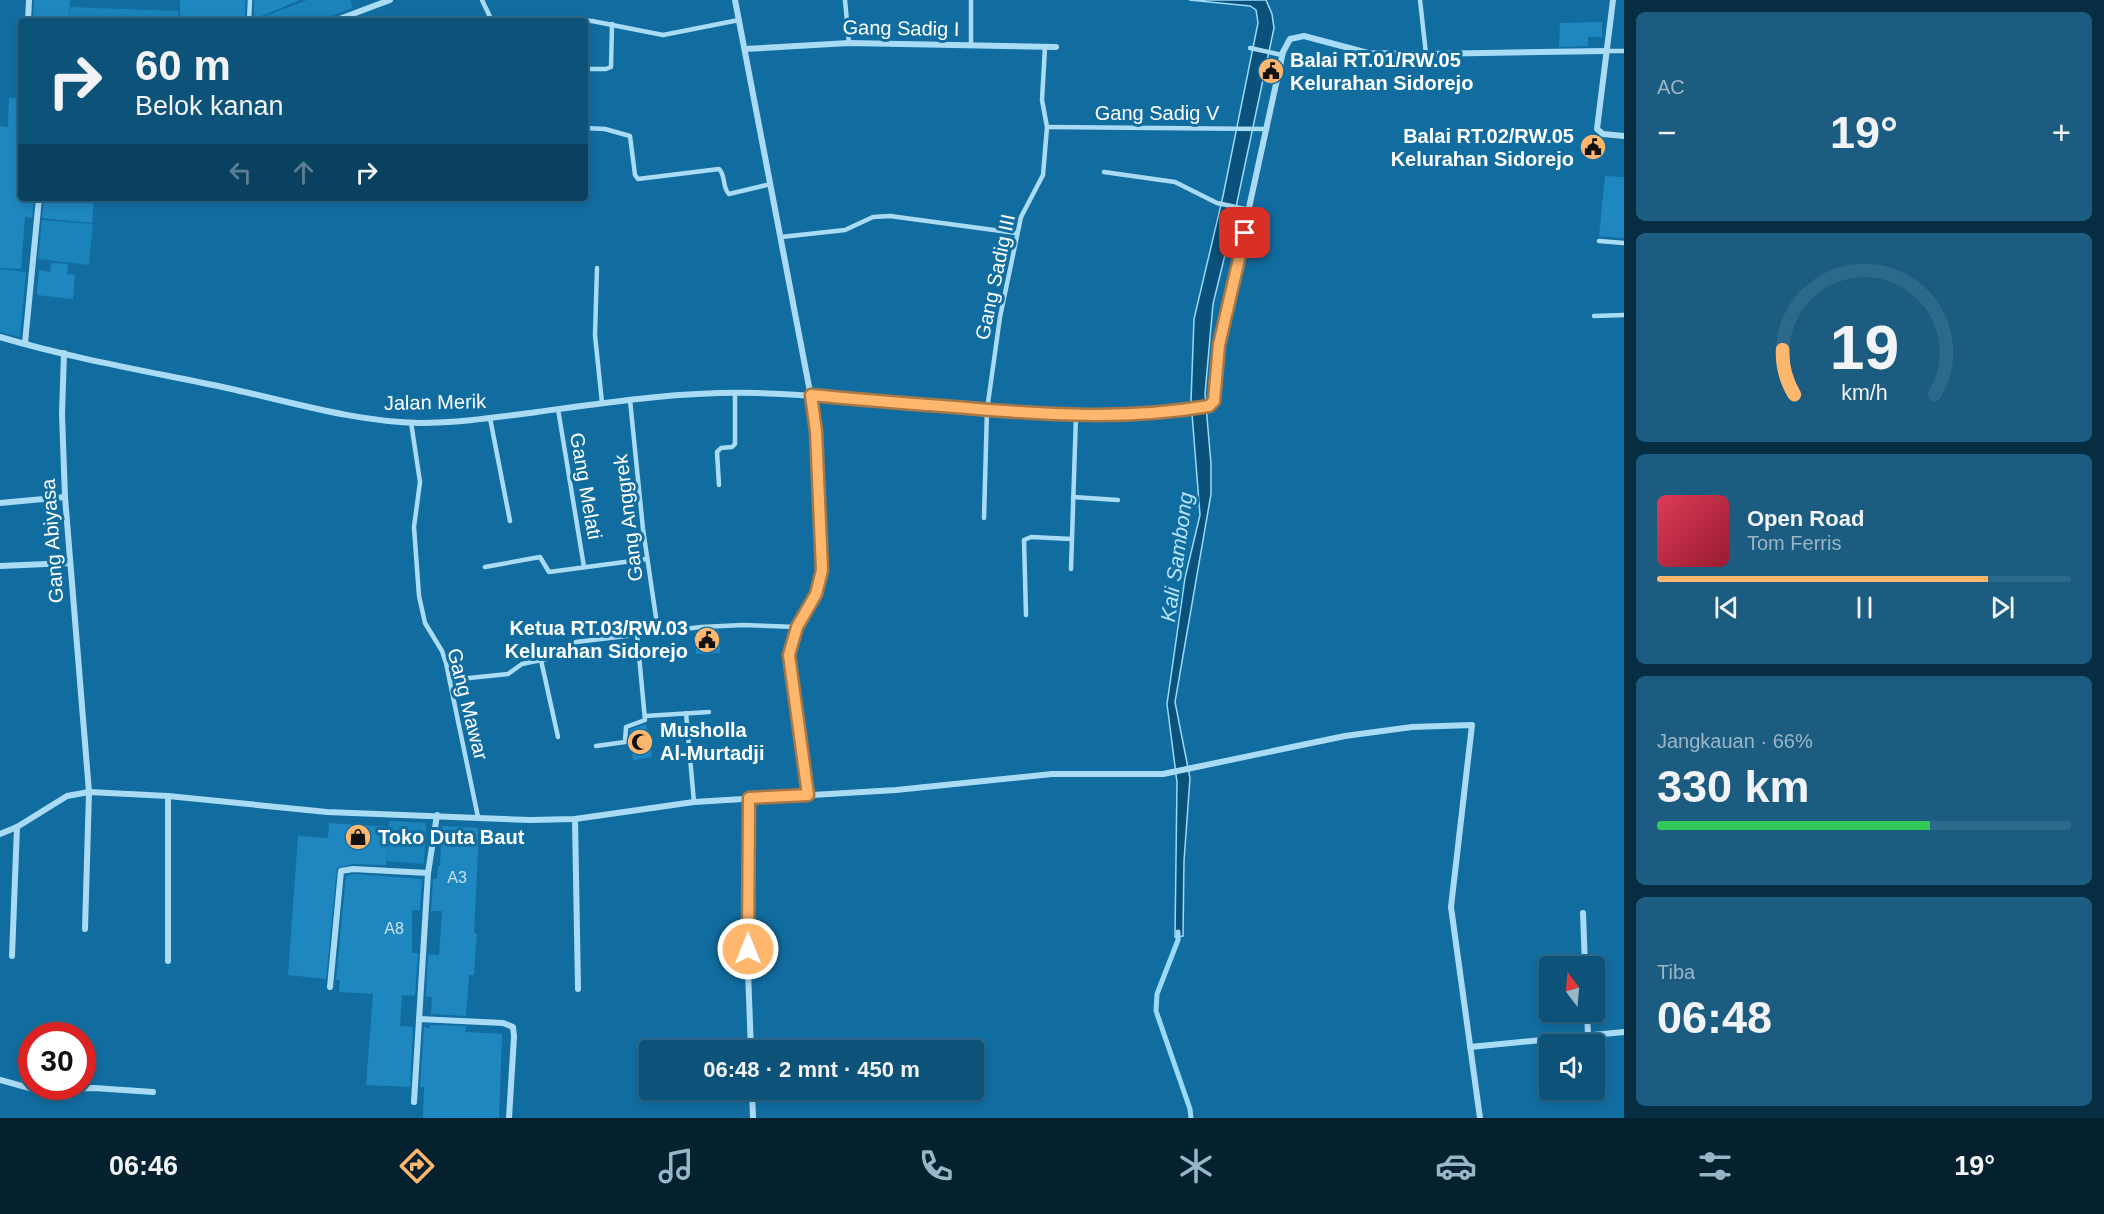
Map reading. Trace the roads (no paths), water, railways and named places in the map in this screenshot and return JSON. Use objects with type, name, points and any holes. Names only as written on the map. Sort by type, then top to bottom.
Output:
[{"type":"street","points":[[28,18],[29,0]]},
{"type":"street","points":[[342,18],[390,0]]},
{"type":"street","points":[[735,0],[816,431],[822,570],[816,594],[797,627],[791,647],[790,666],[808,795]]},
{"type":"street","points":[[1613,0],[1598,129],[1601,133],[1624,136]]},
{"type":"street","points":[[1250,210],[1282,55],[1290,39],[1301,36],[1362,52],[1426,54],[1606,51]]},
{"type":"street","name":"Gang Sadig I","points":[[745,49],[849,43],[1056,47]]},
{"type":"street","points":[[25,343],[39,201]]},
{"type":"street","name":"Jalan Merik","points":[[64,353],[363,417],[411,422],[490,418],[688,394],[735,393],[811,395],[1076,415],[1148,415],[1209,406],[1214,401],[1219,345],[1250,210]]},
{"type":"street","points":[[0,337],[64,353]]},
{"type":"street","name":"Gang Abiyasa","points":[[64,353],[62,414],[64,497],[89,792],[84,929]]},
{"type":"street","points":[[0,503],[64,497]]},
{"type":"street","points":[[0,566],[70,563]]},
{"type":"street","points":[[0,834],[18,827],[67,796],[89,792],[168,796],[327,812],[530,820],[575,819],[694,802],[896,790],[1052,774],[1163,774],[1345,736],[1412,727],[1472,725],[1451,908],[1480,1118]]},
{"type":"street","points":[[168,796],[168,961]]},
{"type":"street","points":[[749,798],[748,971],[751,1040]]},
{"type":"street","points":[[414,1102],[428,873],[437,816]]},
{"type":"street","points":[[575,819],[578,989]]},
{"type":"street","points":[[12,956],[18,827]]},
{"type":"street","points":[[330,987],[341,871],[353,869],[428,873]]},
{"type":"street","points":[[1583,913],[1585,956]]},
{"type":"street","points":[[419,1018],[503,1023],[513,1027],[508,1118]]},
{"type":"street","points":[[1599,1034],[1624,1032]]},
{"type":"street","points":[[1470,1047],[1539,1040]]},
{"type":"street","points":[[0,1080],[33,1089],[94,1088],[153,1092]]},
{"type":"street","points":[[752,1100],[753,1118]]},
{"type":"lane","points":[[249,18],[250,0]]},
{"type":"lane","points":[[482,0],[491,18]]},
{"type":"lane","points":[[845,0],[849,43]]},
{"type":"lane","points":[[971,0],[971,45]]},
{"type":"lane","points":[[1420,0],[1426,54]]},
{"type":"lane","points":[[588,22],[612,24],[663,35],[739,20]]},
{"type":"lane","points":[[588,69],[611,67],[612,24]]},
{"type":"lane","name":"Gang Sadig III","points":[[984,518],[987,410],[1000,317],[1016,233],[1025,207],[1043,178],[1047,127],[1042,94],[1045,47]]},
{"type":"lane","points":[[1250,48],[1282,55]]},
{"type":"lane","points":[[1606,51],[1624,51]]},
{"type":"lane","name":"Gang Sadig V","points":[[1047,127],[1268,129]]},
{"type":"lane","points":[[588,128],[605,129],[630,136],[635,175],[638,179],[718,169],[722,172],[729,194],[771,184]]},
{"type":"lane","points":[[1104,172],[1175,183],[1217,203],[1250,210]]},
{"type":"lane","points":[[781,237],[845,230],[880,216],[1016,233]]},
{"type":"lane","points":[[1599,240],[1624,243]]},
{"type":"lane","points":[[597,268],[595,335],[602,404]]},
{"type":"lane","points":[[1594,316],[1624,315]]},
{"type":"lane","points":[[719,485],[717,452],[721,448],[732,447],[735,444],[735,393]]},
{"type":"lane","name":"Gang Anggrek","points":[[630,400],[647,559],[658,631]]},
{"type":"lane","name":"Gang Melati","points":[[558,409],[584,567]]},
{"type":"lane","points":[[1071,569],[1076,415]]},
{"type":"lane","points":[[490,418],[510,521]]},
{"type":"lane","name":"Gang Mawar","points":[[411,422],[420,483],[414,527],[419,596],[425,623],[442,651],[450,680],[478,817]]},
{"type":"lane","points":[[1073,497],[1118,500]]},
{"type":"lane","points":[[1026,615],[1024,540],[1030,537],[1072,539]]},
{"type":"lane","points":[[485,567],[538,557],[542,558],[549,572],[647,559]]},
{"type":"lane","points":[[450,680],[508,674],[522,664],[560,656],[576,642],[658,631],[730,625],[797,627]]},
{"type":"lane","points":[[596,746],[627,742],[626,727],[644,722],[637,634]]},
{"type":"lane","points":[[541,660],[558,737]]},
{"type":"lane","points":[[645,716],[709,712]]},
{"type":"lane","points":[[686,713],[694,802]]},
{"type":"waterway","name":"Kali Sambong","points":[[1178,932],[1178,940],[1157,994],[1156,1011],[1190,1109],[1191,1118]]},
{"type":"place","name":"Balai RT.01/RW.05 Kelurahan Sidorejo","points":[[1271,71]]},
{"type":"place","name":"Balai RT.02/RW.05 Kelurahan Sidorejo","points":[[1593,147]]},
{"type":"place","name":"Ketua RT.03/RW.03 Kelurahan Sidorejo","points":[[707,640]]},
{"type":"place","name":"Musholla Al-Murtadji","points":[[640,742]]},
{"type":"place","name":"Toko Duta Baut","points":[[358,837]]}]
